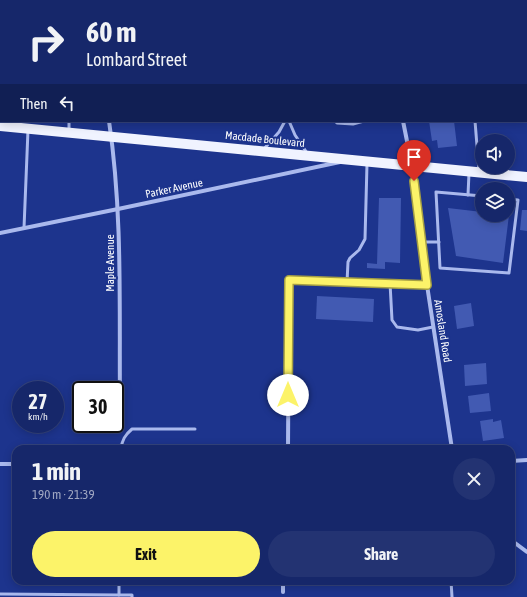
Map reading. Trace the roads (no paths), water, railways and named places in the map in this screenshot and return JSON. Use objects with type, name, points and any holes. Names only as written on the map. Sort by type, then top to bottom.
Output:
[{"type":"main road","name":"Macdade Boulevard","points":[[0,126],[527,177]]},
{"type":"street","name":"Maple Avenue","points":[[109,122],[112,136],[118,209],[120,381]]},
{"type":"street","name":"Amosland Road","points":[[403,122],[412,166],[427,285],[451,445]]},
{"type":"street","name":"Parker Avenue","points":[[0,233],[352,160]]},
{"type":"street","points":[[288,445],[289,280],[427,285]]},
{"type":"street","points":[[515,461],[527,460]]},
{"type":"street","points":[[0,464],[12,464]]},
{"type":"street","points":[[515,543],[527,552]]},
{"type":"street","points":[[283,592],[284,585]]},
{"type":"lane","points":[[68,133],[69,122]]},
{"type":"lane","points":[[262,151],[279,132],[284,122]]},
{"type":"lane","points":[[289,122],[295,135],[310,156]]},
{"type":"lane","points":[[336,122],[353,124],[360,122]]},
{"type":"lane","points":[[468,195],[474,172],[475,122]]},
{"type":"lane","points":[[24,228],[28,129]]},
{"type":"lane","points":[[347,282],[348,262],[350,258],[359,250],[365,239],[367,162]]},
{"type":"lane","points":[[475,196],[436,192],[440,268],[509,273],[518,200],[515,200]]},
{"type":"lane","points":[[422,242],[439,242]]},
{"type":"lane","points":[[390,283],[392,320],[397,327],[418,330],[433,327]]},
{"type":"lane","points":[[122,445],[124,437],[132,429],[195,429]]},
{"type":"lane","points":[[119,585],[119,594]]},
{"type":"lane","points":[[451,585],[452,597]]},
{"type":"lane","points":[[0,594],[119,594],[132,595],[132,597]]}]
